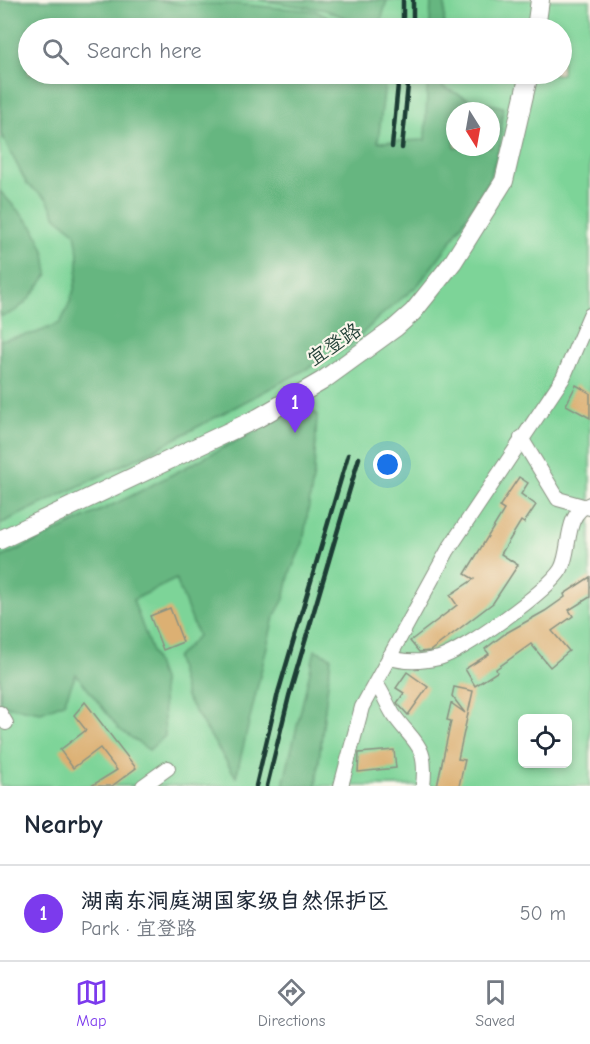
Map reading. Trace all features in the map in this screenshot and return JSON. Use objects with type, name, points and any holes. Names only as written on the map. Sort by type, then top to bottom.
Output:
[{"type":"street","points":[[537,18],[540,0]]},
{"type":"street","name":"宜登路","points":[[0,540],[258,418],[322,381],[395,328],[413,312],[453,262],[504,181],[527,84]]},
{"type":"street","points":[[341,786],[362,707],[448,550],[520,438],[563,378],[590,315]]},
{"type":"street","points":[[389,657],[402,662],[441,657],[499,623],[542,592],[562,567],[569,530],[588,506],[558,499],[520,438]]},
{"type":"street","points":[[379,688],[394,714],[416,739],[426,766],[423,786]]},
{"type":"street","points":[[143,786],[168,768]]},
{"type":"green space","points":[[0,0],[590,0],[590,786],[0,786]]},
{"type":"green space","points":[[0,0],[156,0],[181,4],[235,4],[315,11],[331,18],[18,18],[18,84],[385,84],[378,142],[425,140],[428,84],[443,84],[443,87],[480,102],[446,102],[446,156],[497,156],[489,181],[450,243],[418,285],[379,317],[350,346],[154,450],[0,524],[0,340],[36,333],[60,323],[74,290],[78,268],[75,232],[56,217],[47,199],[27,184],[1,134]]},
{"type":"green space","points":[[259,0],[387,0],[382,18],[346,18],[326,10]]},
{"type":"green space","points":[[431,0],[445,0],[444,18],[430,18]]},
{"type":"green space","points":[[500,106],[503,107],[500,146]]},
{"type":"green space","points":[[0,191],[34,228],[45,253],[48,274],[21,306],[8,315],[0,316]]},
{"type":"green space","points":[[303,406],[317,414],[314,473],[303,543],[290,573],[284,599],[274,617],[236,777],[186,697],[176,658],[198,636],[176,579],[133,600],[162,680],[165,736],[149,750],[119,729],[76,674],[64,703],[41,712],[0,705],[0,558],[131,496]]},
{"type":"green space","points":[[315,650],[331,657],[316,786],[283,786]]},
{"type":"building","points":[[576,385],[590,393],[590,418],[566,405]]},
{"type":"building","points":[[519,477],[528,483],[521,494],[536,505],[524,523],[521,521],[501,554],[518,565],[493,603],[430,651],[419,652],[410,641],[457,605],[450,595],[474,579],[465,574],[504,510],[499,507]]},
{"type":"building","points":[[590,577],[590,597],[569,610],[573,616],[552,631],[569,651],[550,667],[531,644],[496,669],[497,672],[475,686],[465,669],[489,654],[485,649],[506,633],[545,611],[565,597],[564,594]]},
{"type":"building","points":[[170,608],[183,642],[163,650],[150,616]]},
{"type":"building","points":[[407,672],[428,687],[408,715],[397,703],[404,693],[396,688]]},
{"type":"building","points":[[454,687],[473,691],[458,759],[465,760],[459,786],[437,786],[451,721],[447,720],[451,703],[465,713],[452,696]]},
{"type":"building","points":[[85,702],[136,768],[112,786],[91,786],[117,770],[100,748],[73,768],[60,750],[86,730],[74,715]]},
{"type":"building","points":[[394,750],[396,768],[358,772],[359,753]]},
{"type":"railway","points":[[403,0],[403,18]]},
{"type":"railway","points":[[413,0],[413,18]]},
{"type":"railway","points":[[392,147],[398,84]]},
{"type":"railway","points":[[402,148],[408,84]]},
{"type":"railway","points":[[256,786],[278,693],[348,455]]},
{"type":"railway","points":[[267,786],[289,696],[359,458]]},
{"type":"place","name":"湖南东洞庭湖国家级自然保护区","points":[[295,433]]}]
